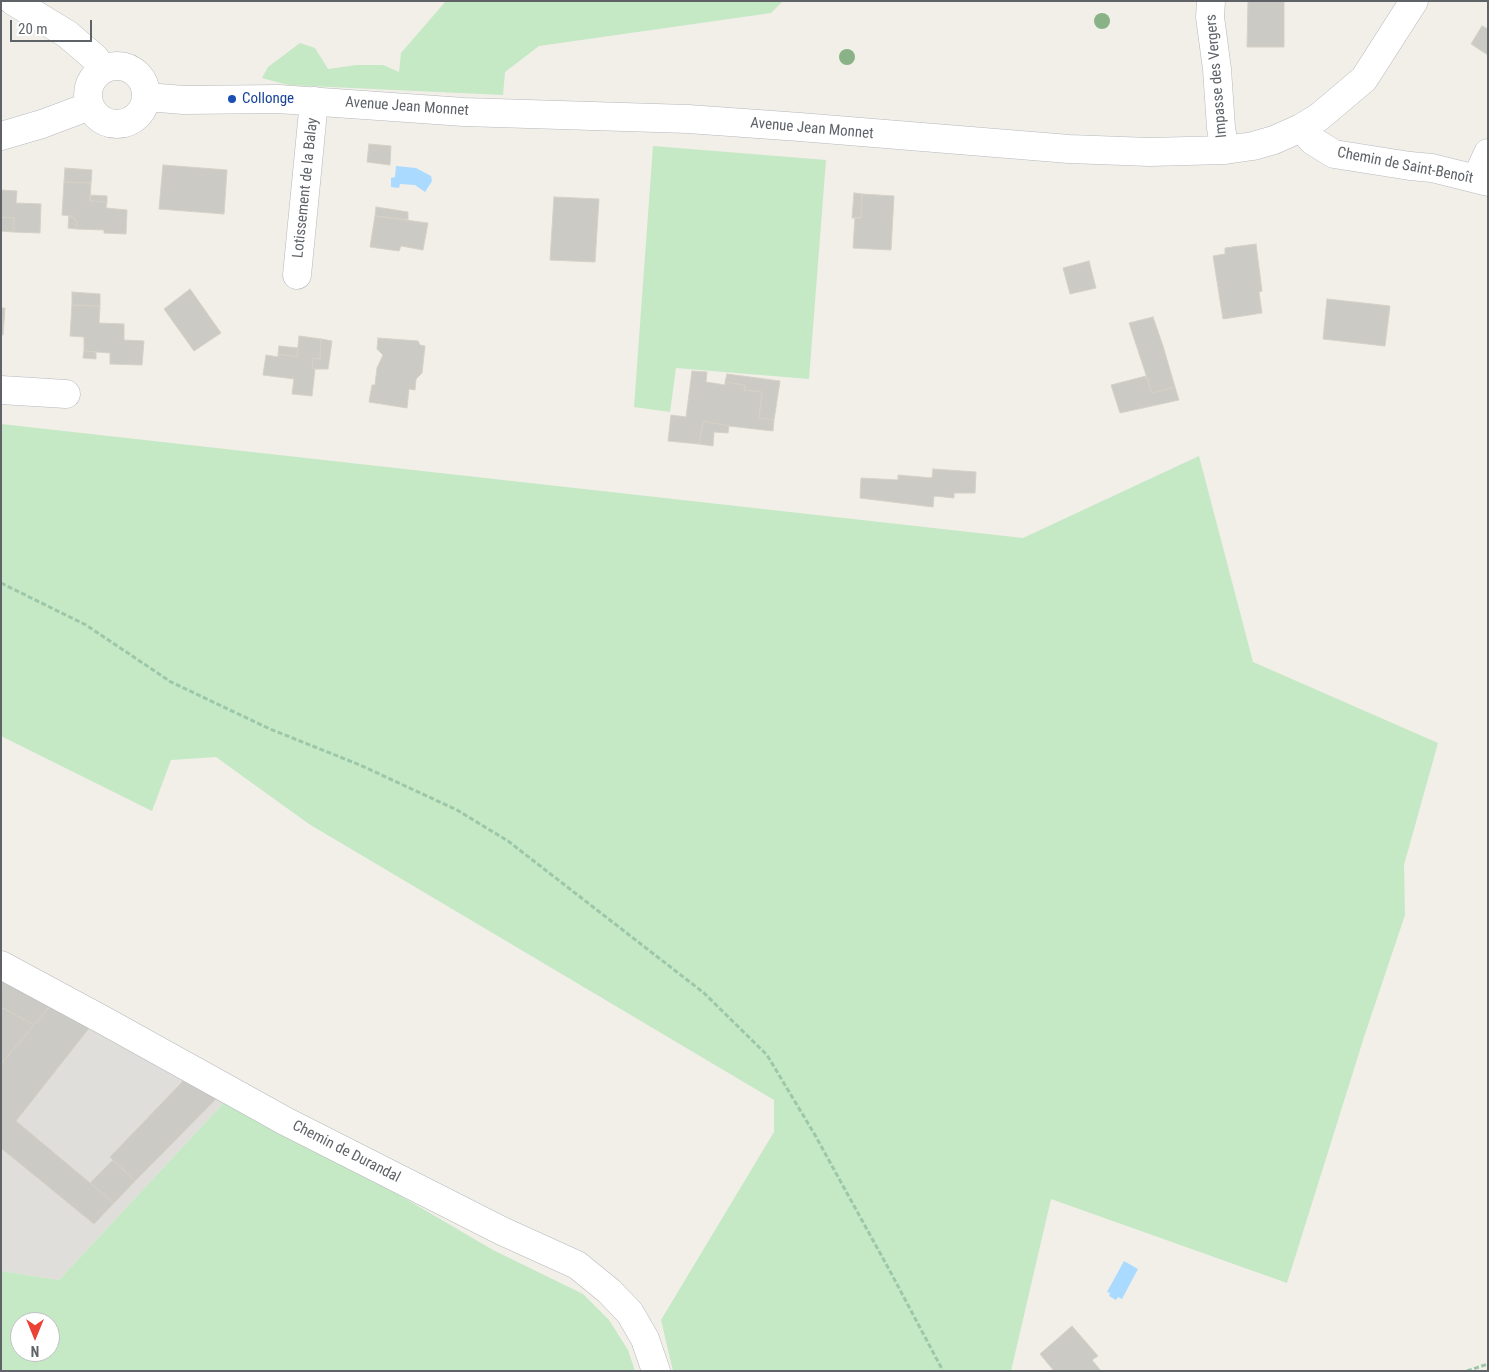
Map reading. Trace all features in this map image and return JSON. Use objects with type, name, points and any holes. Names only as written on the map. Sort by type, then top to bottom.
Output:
[{"type":"street","points":[[13,1],[67,34],[95,58],[104,69]]},
{"type":"street","name":"Impasse des Vergers","points":[[1211,1],[1210,17],[1217,69],[1221,128],[1225,150]]},
{"type":"street","name":"Avenue Jean Monnet","points":[[146,98],[184,100],[278,99],[464,112],[688,119],[1069,149],[1150,152],[1225,150],[1253,146],[1274,140],[1301,128],[1319,117],[1364,79],[1414,1]]},
{"type":"street","points":[[119,66],[134,71],[144,82],[146,98],[141,112],[129,122],[114,124],[99,118],[90,106],[88,92],[93,78],[104,69],[119,66]]},
{"type":"street","name":"Lotissement de la Balay","points":[[297,275],[314,101]]},
{"type":"street","points":[[1,136],[42,124],[90,106]]},
{"type":"street","name":"Chemin de Saint-Benoît","points":[[1301,128],[1313,141],[1334,154],[1432,168],[1482,180]]},
{"type":"street","points":[[1482,180],[1488,153]]},
{"type":"street","points":[[1,390],[66,394]]},
{"type":"street","name":"Chemin de Durandal","points":[[1,965],[285,1121],[502,1231],[578,1265],[609,1291],[630,1313],[645,1339],[656,1371]]},
{"type":"path","points":[[1,583],[86,625],[171,682],[270,729],[360,765],[457,810],[508,841],[704,993],[767,1056],[815,1135],[943,1371]]},
{"type":"path","points":[[1467,1371],[1488,1364]]},
{"type":"shaded area","points":[[1,972],[230,1096],[59,1280],[1,1271]]},
{"type":"green space","points":[[446,1],[783,1],[771,13],[539,46],[505,72],[503,95],[288,85],[262,78],[268,67],[300,43],[315,48],[328,69],[357,65],[383,65],[399,72],[401,53]]},
{"type":"green space","points":[[653,146],[826,160],[809,379],[676,368],[670,412],[634,407]]},
{"type":"green space","points":[[1,424],[1023,538],[1199,456],[1253,662],[1438,743],[1404,865],[1405,915],[1364,1037],[1287,1283],[1051,1199],[1011,1371],[673,1371],[661,1320],[774,1132],[774,1100],[309,824],[216,757],[171,760],[152,811],[1,736]]},
{"type":"green space","points":[[230,1096],[493,1250],[583,1294],[609,1320],[628,1350],[635,1371],[1,1371],[1,1271],[59,1280]]},
{"type":"water","points":[[396,166],[416,168],[431,176],[432,181],[425,192],[415,185],[400,184],[399,188],[391,187],[391,178],[395,177]]},
{"type":"water","points":[[1124,1261],[1138,1269],[1122,1299],[1118,1297],[1116,1300],[1109,1296],[1110,1293],[1107,1292]]},
{"type":"building","points":[[1248,1],[1284,1],[1284,47],[1247,47]]},
{"type":"building","points":[[1482,26],[1488,29],[1488,55],[1471,44]]},
{"type":"building","points":[[369,144],[391,146],[390,165],[367,162]]},
{"type":"building","points":[[163,165],[227,170],[224,214],[159,209]]},
{"type":"building","points":[[65,168],[92,170],[91,183],[64,182]]},
{"type":"building","points":[[64,182],[91,183],[90,201],[107,202],[106,208],[127,210],[126,234],[104,233],[104,230],[76,229],[77,221],[71,216],[62,215]]},
{"type":"building","points":[[1,190],[17,191],[16,203],[41,204],[40,233],[13,232],[14,218],[1,217]]},
{"type":"building","points":[[854,193],[862,194],[861,218],[852,218]]},
{"type":"building","points":[[862,194],[894,196],[891,250],[853,248],[855,217],[861,218]]},
{"type":"building","points":[[90,195],[107,196],[107,202],[90,201]]},
{"type":"building","points":[[554,197],[599,199],[595,262],[550,260]]},
{"type":"building","points":[[376,207],[408,212],[408,220],[375,216]]},
{"type":"building","points":[[69,215],[77,221],[76,229],[68,228]]},
{"type":"building","points":[[375,216],[428,223],[423,250],[401,246],[399,251],[370,247]]},
{"type":"building","points":[[1,217],[14,218],[13,232],[1,231]]},
{"type":"building","points":[[1256,244],[1262,291],[1259,292],[1262,313],[1223,319],[1213,256],[1225,254],[1225,248]]},
{"type":"building","points":[[1089,261],[1096,288],[1070,294],[1063,268]]},
{"type":"building","points":[[190,289],[221,333],[194,351],[164,309]]},
{"type":"building","points":[[72,292],[100,294],[100,306],[72,305]]},
{"type":"building","points":[[1327,299],[1390,306],[1385,346],[1323,339]]},
{"type":"building","points":[[72,305],[100,306],[99,323],[124,324],[124,340],[144,341],[142,365],[110,364],[110,353],[84,351],[84,337],[70,336]]},
{"type":"building","points":[[1,308],[5,308],[3,335],[1,335]]},
{"type":"building","points":[[1153,317],[1175,387],[1152,393],[1129,323]]},
{"type":"building","points":[[299,336],[321,339],[320,359],[313,358],[312,368],[315,369],[312,396],[292,394],[294,379],[263,375],[266,355],[278,357],[278,354],[297,357]]},
{"type":"building","points":[[378,338],[418,341],[420,345],[425,346],[422,373],[416,379],[415,390],[409,389],[407,408],[369,402],[372,385],[375,385],[377,368],[383,355],[377,349]]},
{"type":"building","points":[[321,339],[332,341],[328,369],[312,368],[313,358],[320,359]]},
{"type":"building","points":[[279,346],[298,348],[297,357],[278,354]]},
{"type":"building","points":[[84,351],[96,352],[96,359],[83,358]]},
{"type":"building","points":[[692,371],[707,372],[706,382],[725,385],[725,382],[745,385],[744,390],[762,392],[759,418],[774,420],[773,431],[703,421],[699,444],[668,441],[671,415],[686,417]]},
{"type":"building","points":[[727,374],[780,381],[774,420],[759,418],[762,392],[744,390],[745,385],[725,382]]},
{"type":"building","points":[[1146,376],[1152,393],[1175,387],[1179,400],[1120,413],[1111,385]]},
{"type":"building","points":[[703,421],[729,426],[728,433],[714,432],[713,446],[699,444]]},
{"type":"building","points":[[933,469],[976,472],[975,493],[954,493],[954,498],[934,496],[933,507],[860,498],[861,478],[898,480],[898,475],[932,478]]},
{"type":"building","points":[[1,977],[51,1005],[34,1025],[1,1007]]},
{"type":"building","points":[[51,1005],[90,1027],[16,1121],[114,1203],[94,1224],[1,1148],[1,1064]]},
{"type":"building","points":[[3,1008],[34,1025],[1,1064],[1,1010]]},
{"type":"building","points":[[187,1077],[220,1095],[135,1181],[110,1157]]},
{"type":"building","points":[[113,1160],[135,1181],[114,1203],[90,1183]]},
{"type":"building","points":[[1072,1326],[1098,1356],[1092,1360],[1101,1371],[1054,1371],[1040,1354]]},
{"type":"place","name":"Collonge","points":[[232,99]]}]
